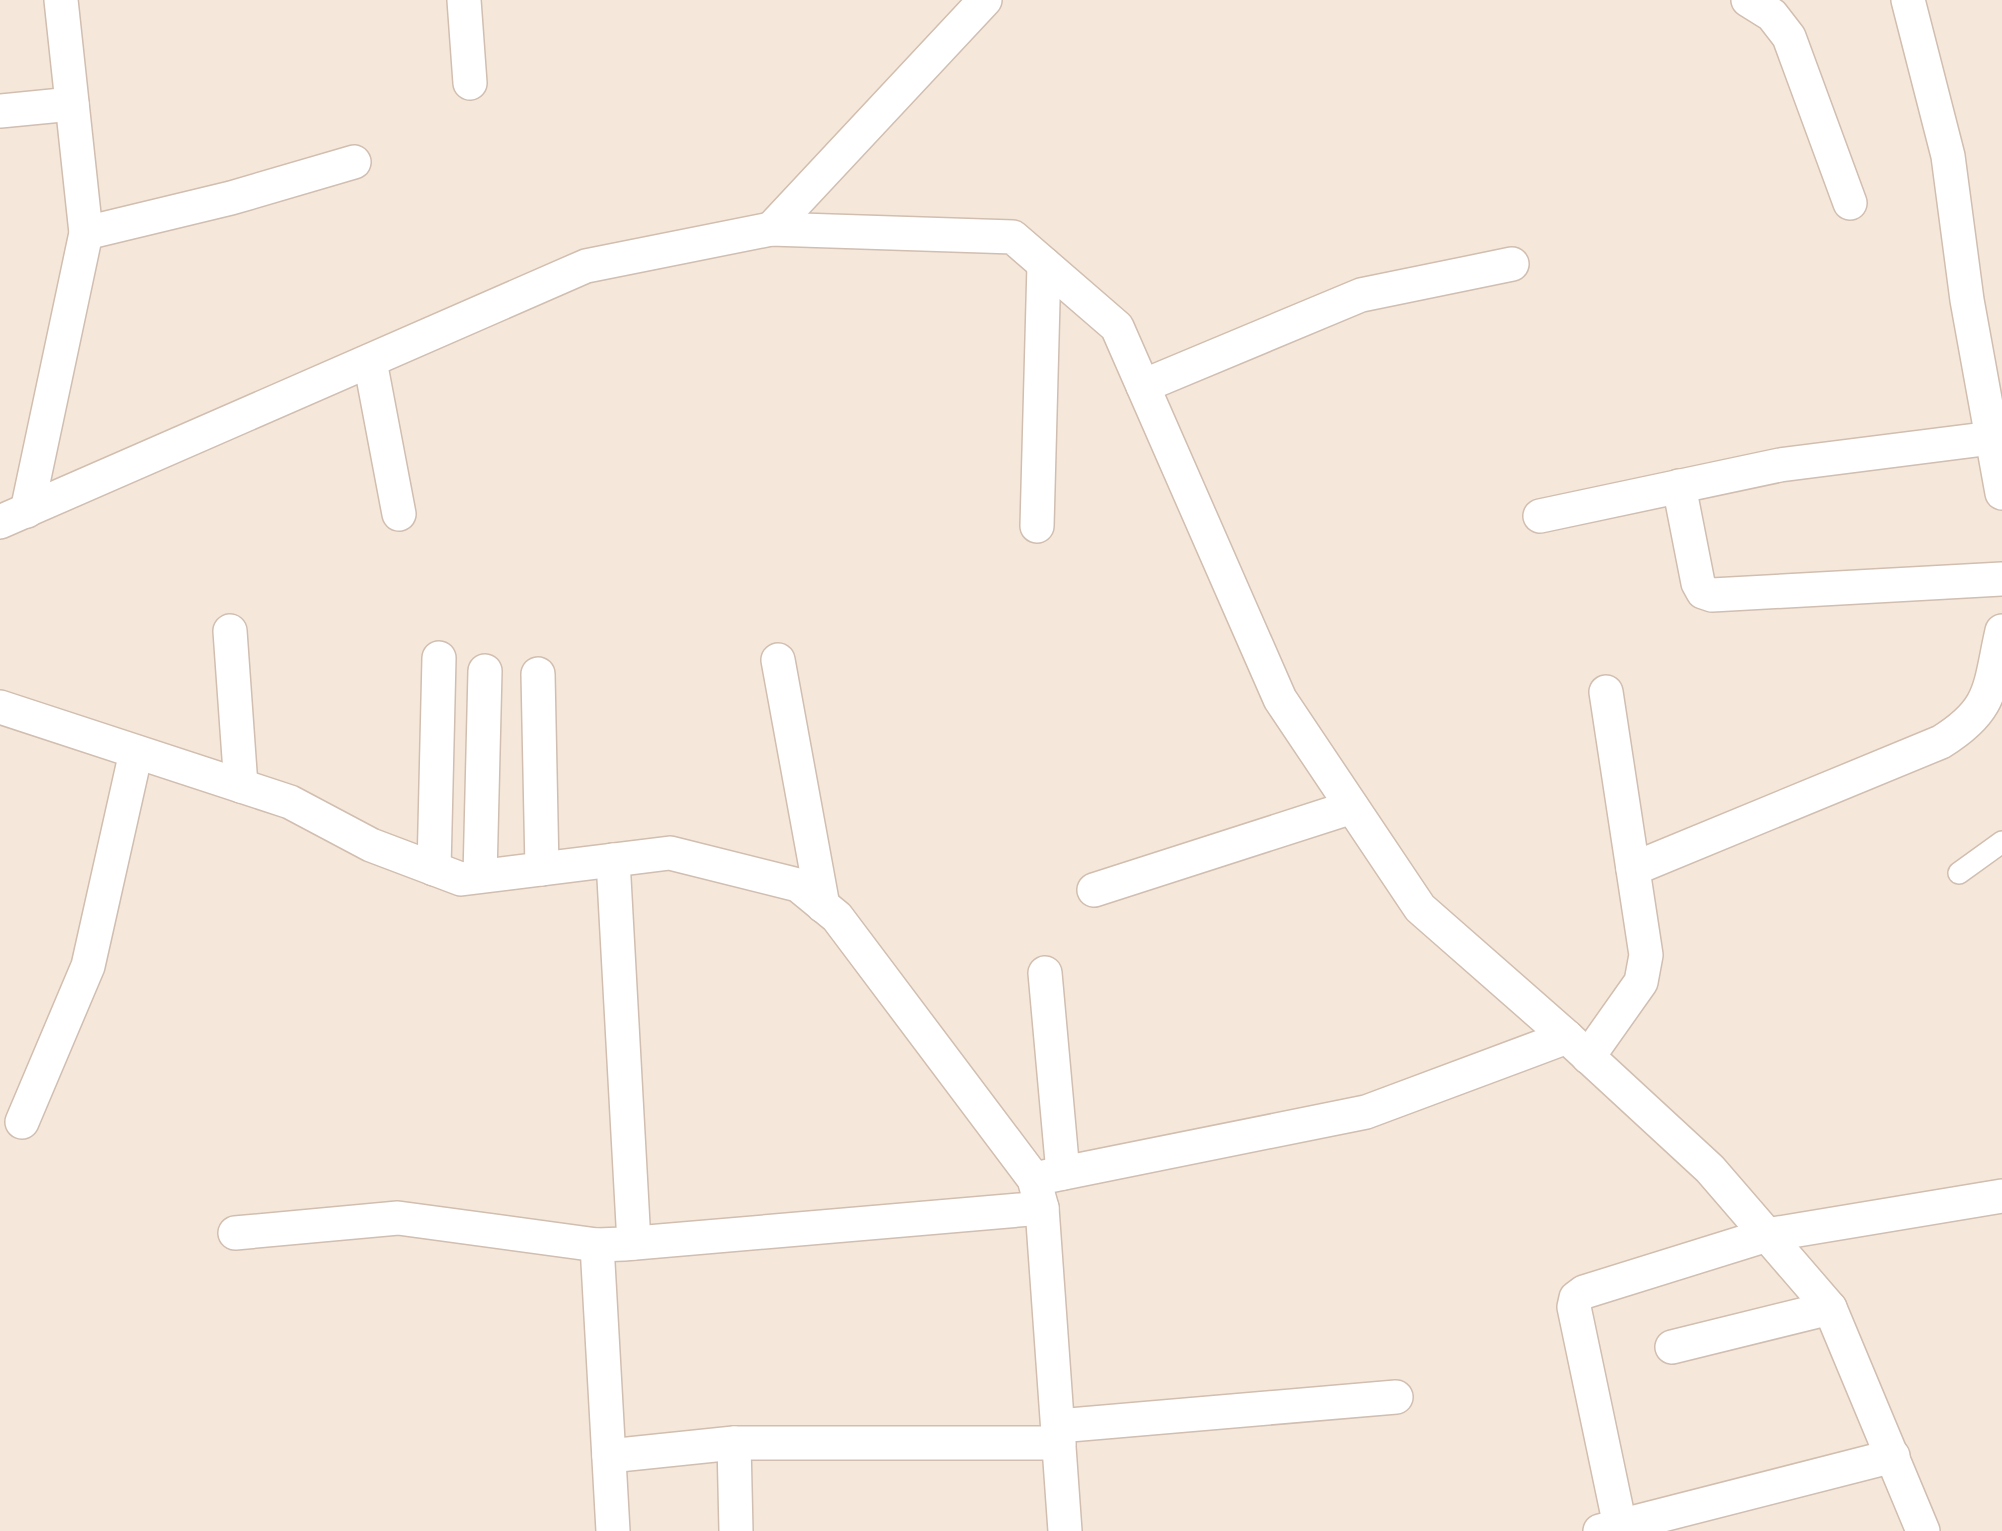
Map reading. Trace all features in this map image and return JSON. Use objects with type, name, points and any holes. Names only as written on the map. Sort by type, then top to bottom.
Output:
[{"type":"street","points":[[14,517],[86,233],[62,0]]},
{"type":"street","points":[[464,0],[470,83]]},
{"type":"street","points":[[771,229],[985,0]]},
{"type":"street","points":[[1748,0],[1772,15],[1789,37],[1850,203]]},
{"type":"street","points":[[1908,0],[1948,156],[1989,355],[1992,438],[2002,493]]},
{"type":"street","points":[[0,111],[72,104]]},
{"type":"street","points":[[86,233],[231,198],[354,162]]},
{"type":"street","points":[[14,517],[586,266],[771,229],[1013,237],[1117,327],[1280,699],[1420,908],[1710,1169],[1830,1308],[1923,1531]]},
{"type":"street","points":[[1036,526],[1044,264]]},
{"type":"street","points":[[1143,386],[1361,296],[1512,264]]},
{"type":"street","points":[[370,361],[399,514]]},
{"type":"street","points":[[1540,516],[1810,460],[1992,438]]},
{"type":"street","points":[[1679,486],[1698,583],[1703,592],[1712,596],[2002,579]]},
{"type":"street","points":[[230,631],[241,786]]},
{"type":"street","points":[[1633,869],[1941,742],[1978,714],[1987,696],[2002,631]]},
{"type":"street","points":[[434,869],[439,658]]},
{"type":"street","points":[[778,660],[823,906]]},
{"type":"street","points":[[480,876],[484,671]]},
{"type":"street","points":[[538,674],[542,869]]},
{"type":"street","points":[[235,1233],[398,1218],[597,1245],[634,1243],[1046,1187],[1366,1112],[1577,1047],[1641,982],[1646,956],[1606,692]]},
{"type":"street","points":[[0,707],[290,802],[371,845],[461,879],[670,853],[798,885],[837,916],[1046,1187]]},
{"type":"street","points":[[22,1122],[88,966],[136,752]]},
{"type":"street","points":[[1094,890],[1353,807]]},
{"type":"street","points":[[613,860],[634,1243]]},
{"type":"street","points":[[1045,973],[1046,1187],[1065,1531]]},
{"type":"street","points":[[1893,1456],[1610,1528],[1574,1307],[1576,1298],[1584,1292],[1767,1234],[2001,1196]]},
{"type":"street","points":[[597,1245],[613,1531]]},
{"type":"street","points":[[1672,1347],[1830,1308]]},
{"type":"street","points":[[609,1456],[734,1443],[1058,1434],[1396,1397]]},
{"type":"street","points":[[734,1443],[736,1531]]},
{"type":"lane","points":[[1959,873],[2002,842]]},
{"type":"shaded area","points":[[0,0],[2002,0],[2002,1531],[0,1531]]}]
